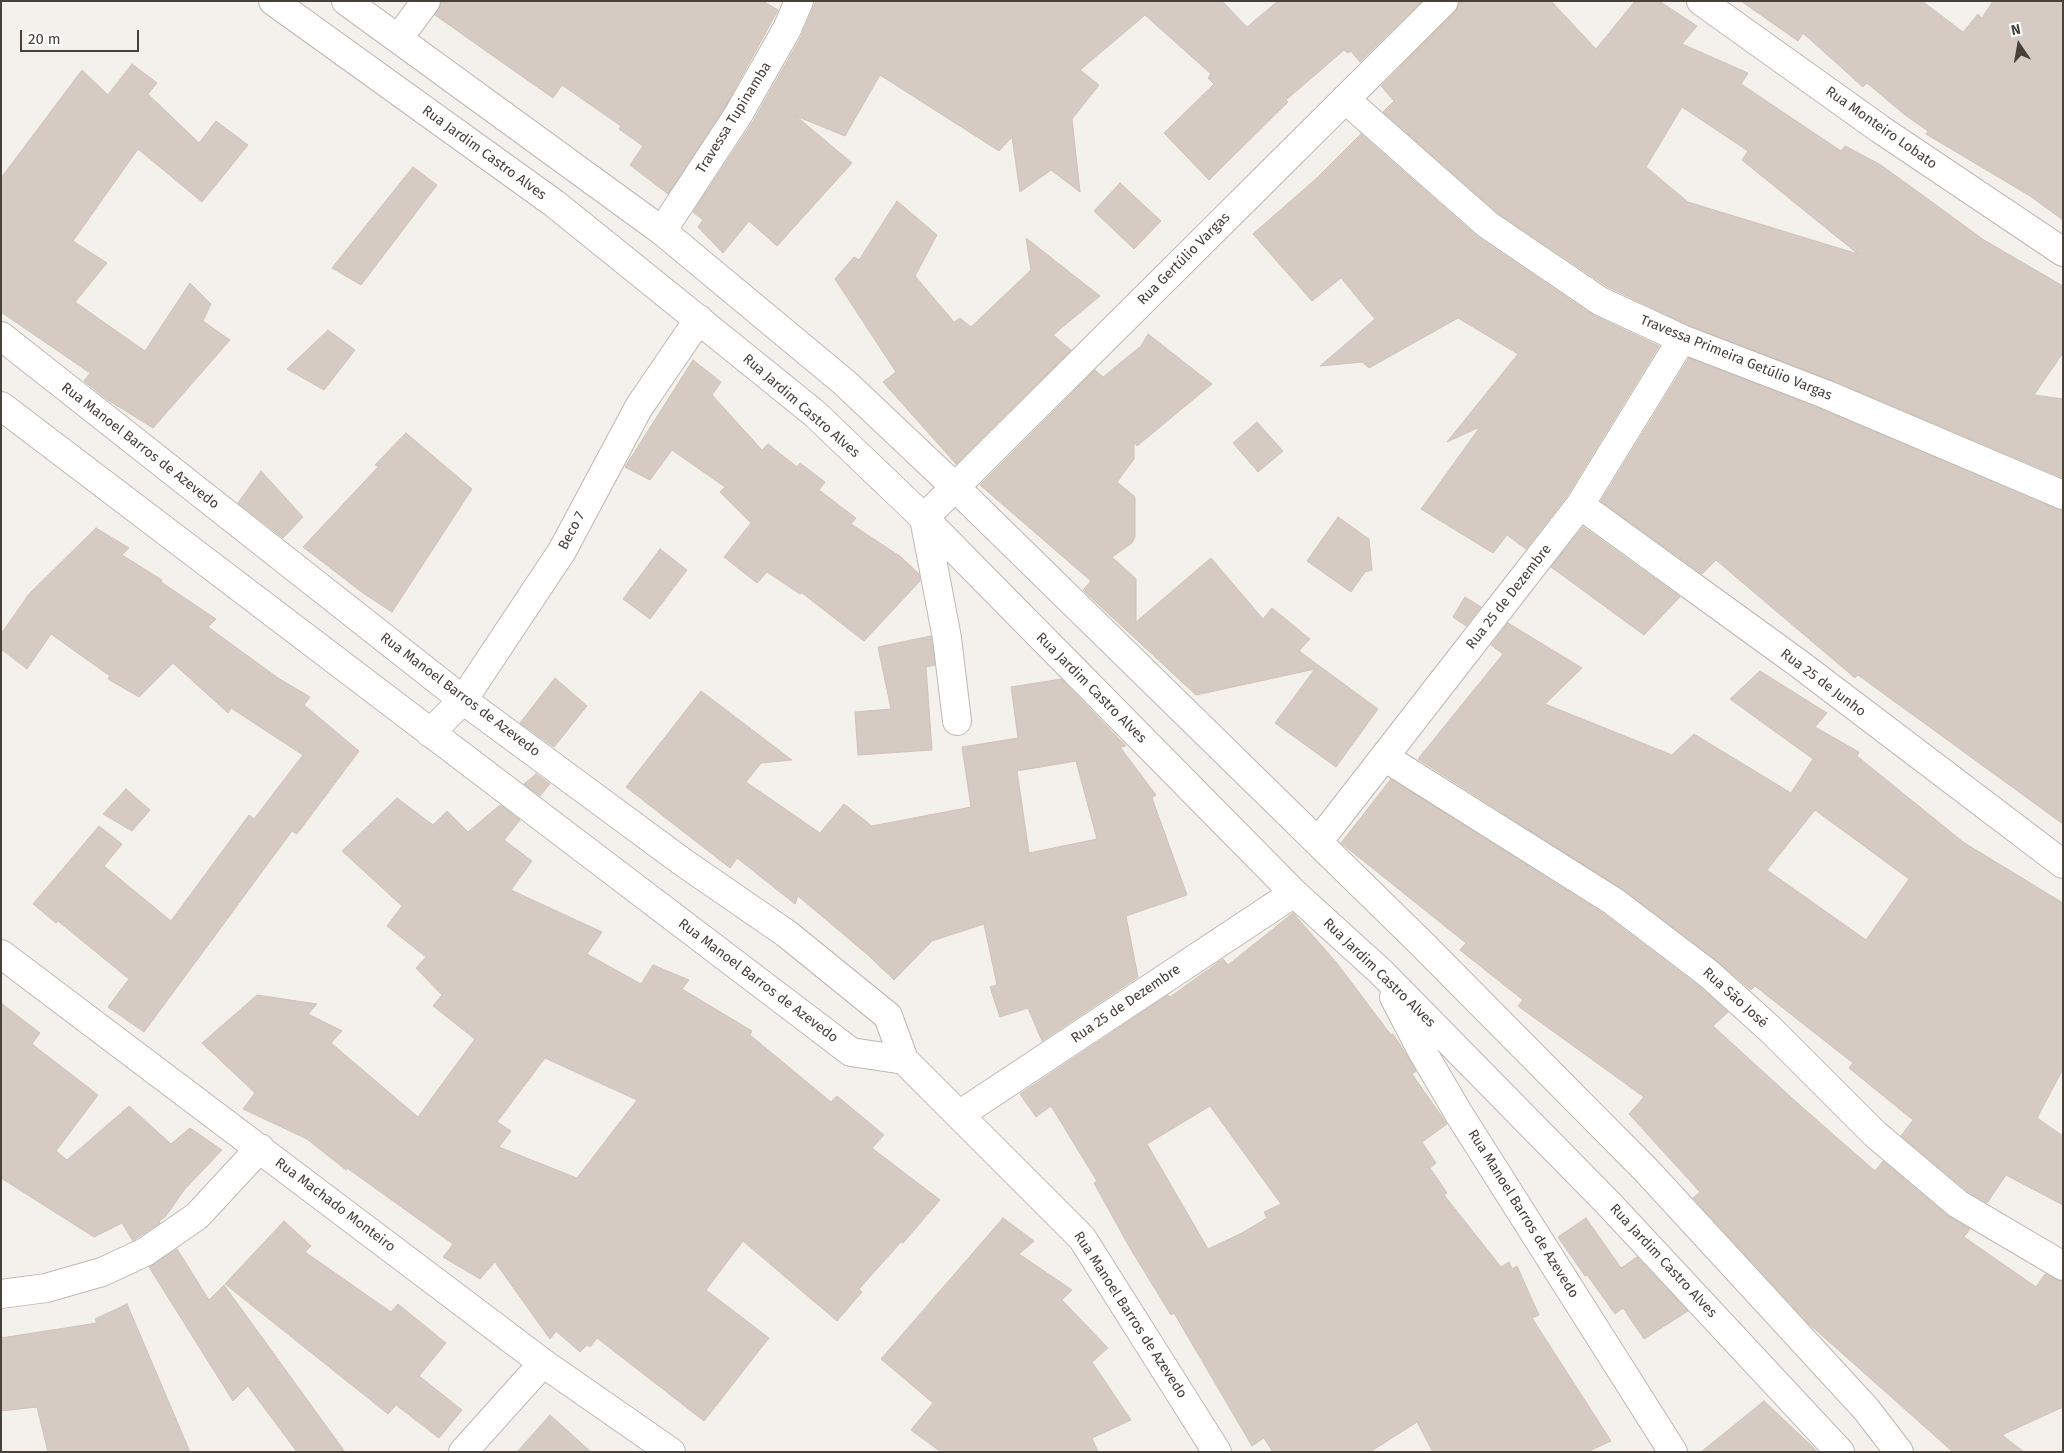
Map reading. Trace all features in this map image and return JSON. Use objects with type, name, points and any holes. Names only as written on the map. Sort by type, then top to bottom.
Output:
[{"type":"street","name":"Rua Jardim Castro Alves","points":[[273,1],[555,204],[814,413],[924,518],[1294,893],[1381,972],[1609,1204],[1840,1452]]},
{"type":"street","points":[[346,1],[662,230],[845,383],[955,486],[1419,941],[1646,1171],[1866,1409],[1898,1452]]},
{"type":"street","points":[[398,39],[426,1]]},
{"type":"street","name":"Travessa Tupinamba","points":[[662,230],[738,115],[787,29],[799,1]]},
{"type":"street","name":"Rua Gertúlio Vargas","points":[[924,518],[1444,1]]},
{"type":"street","name":"Rua Monteiro Lobato","points":[[1701,1],[1880,129],[2063,252]]},
{"type":"street","name":"Travessa Primeira Getúlio Vargas","points":[[1345,99],[1488,225],[1600,301],[1682,340],[1825,394],[2063,495]]},
{"type":"street","name":"Beco 7","points":[[430,733],[464,700],[562,551],[639,407],[699,319]]},
{"type":"street","name":"Rua Manoel Barros de Azevedo","points":[[1,336],[464,700],[684,863],[787,934],[888,1016],[904,1060],[1082,1238],[1218,1452]]},
{"type":"street","name":"Rua 25 de Dezembre","points":[[1318,842],[1386,758],[1580,505],[1682,340]]},
{"type":"street","name":"Rua Manoel Barros de Azevedo","points":[[1,406],[851,1052],[904,1060]]},
{"type":"street","name":"Rua 25 de Junho","points":[[1580,505],[1798,663],[2063,864]]},
{"type":"street","points":[[924,518],[948,638],[957,722]]},
{"type":"street","name":"Rua São José","points":[[1386,758],[1613,901],[1709,974],[1770,1029],[1875,1134],[1958,1204],[2063,1266]]},
{"type":"street","name":"Rua 25 de Dezembre","points":[[959,1115],[1294,893]]},
{"type":"street","name":"Rua Machado Monteiro","points":[[1,954],[543,1363],[671,1452]]},
{"type":"street","name":"Rua Manoel Barros de Azevedo","points":[[1381,972],[1422,1051],[1459,1114],[1673,1452]]},
{"type":"street","points":[[1,1294],[46,1288],[102,1272],[145,1252],[197,1216],[260,1148]]},
{"type":"street","points":[[463,1452],[543,1363]]},
{"type":"building","points":[[441,1],[763,1],[778,10],[725,107],[668,194],[630,165],[643,146],[619,129],[621,126],[562,85],[553,98],[435,15]]},
{"type":"building","points":[[816,1],[1222,1],[1247,27],[1278,1],[1422,1],[1360,62],[1351,51],[1348,53],[1344,50],[1286,100],[1288,102],[1209,180],[1164,133],[1214,84],[1208,78],[1211,74],[1145,15],[1080,70],[1099,85],[1072,119],[1080,192],[1051,170],[1020,192],[1012,137],[999,151],[880,75],[845,136],[796,116],[852,163],[777,246],[749,221],[723,253],[698,227],[703,220],[693,212],[752,123],[801,37]]},
{"type":"building","points":[[1459,1],[1551,1],[1596,49],[1635,1],[1659,1],[1697,26],[1682,44],[1748,73],[1741,84],[1841,151],[1845,146],[1881,165],[1984,240],[2063,286],[2063,353],[2034,395],[2063,399],[2063,478],[1831,380],[1688,325],[1608,287],[1498,213],[1383,112],[1394,101],[1381,86],[1455,12]],"holes":[[[1682,107],[1748,151],[1742,160],[1858,254],[1688,202],[1646,167]]]},
{"type":"building","points":[[1741,1],[1922,1],[1963,32],[1978,14],[1982,18],[1993,1],[2063,1],[2063,220],[2030,196],[1926,134],[1928,131],[1905,115],[1867,83],[1863,87],[1803,33],[1798,41]]},
{"type":"building","points":[[132,64],[157,83],[148,94],[199,143],[216,121],[248,145],[202,202],[138,149],[73,241],[107,263],[75,302],[145,351],[190,283],[211,304],[203,321],[230,340],[153,428],[108,400],[84,381],[90,373],[1,312],[1,178],[82,70],[108,95]]},
{"type":"building","points":[[1361,134],[1479,238],[1591,314],[1659,346],[1567,496],[1526,549],[1507,535],[1493,553],[1421,509],[1480,427],[1447,442],[1518,354],[1458,318],[1369,368],[1362,362],[1320,366],[1375,319],[1341,278],[1312,301],[1253,234],[1318,177]]},
{"type":"building","points":[[413,167],[437,185],[361,285],[332,268]]},
{"type":"building","points":[[1120,183],[1161,221],[1134,249],[1094,211]]},
{"type":"building","points":[[897,201],[937,235],[915,276],[954,322],[960,318],[971,327],[1031,270],[1026,238],[1100,296],[1053,335],[1071,350],[956,464],[883,382],[896,372],[835,279],[854,257],[859,260]]},
{"type":"building","points":[[328,330],[355,350],[324,390],[287,369]]},
{"type":"building","points":[[1148,334],[1212,384],[1137,446],[1134,442],[1134,459],[1117,482],[1135,497],[1135,537],[1132,543],[1112,557],[1136,579],[1136,622],[1211,558],[1263,619],[1272,608],[1310,639],[1299,651],[1378,709],[1336,767],[1275,723],[1315,669],[1196,695],[1083,590],[1091,581],[980,485],[1095,370],[1103,377],[1141,346]]},
{"type":"building","points":[[1689,358],[1819,408],[2063,510],[2063,824],[1858,675],[1855,678],[1716,560],[1702,574],[1601,501]]},
{"type":"building","points":[[693,360],[721,382],[712,395],[762,450],[768,444],[797,467],[800,463],[825,482],[819,490],[856,518],[851,524],[901,557],[919,574],[920,581],[864,641],[802,593],[800,594],[767,572],[757,583],[724,557],[751,523],[720,492],[725,487],[672,450],[650,480],[625,467]]},
{"type":"building","points":[[1257,422],[1283,451],[1258,472],[1233,443]]},
{"type":"building","points":[[406,433],[472,489],[392,612],[363,593],[303,547],[378,467],[375,465]]},
{"type":"building","points":[[261,471],[303,517],[283,538],[238,503]]},
{"type":"building","points":[[1338,517],[1369,539],[1372,570],[1365,572],[1351,592],[1307,561]]},
{"type":"building","points":[[1583,527],[1680,597],[1644,635],[1551,567]]},
{"type":"building","points":[[96,528],[129,548],[122,555],[162,580],[161,582],[216,619],[208,627],[278,678],[310,697],[304,705],[359,751],[297,834],[292,831],[144,1032],[108,1007],[129,979],[58,921],[56,923],[33,904],[99,826],[122,844],[104,866],[171,921],[249,815],[254,819],[303,755],[231,708],[228,713],[173,663],[139,697],[108,679],[110,676],[51,634],[27,669],[1,649],[1,634],[29,594]]},
{"type":"building","points":[[660,549],[687,570],[650,619],[623,599]]},
{"type":"building","points":[[1465,597],[1481,607],[1466,626],[1453,617]]},
{"type":"building","points":[[1508,623],[1582,668],[1545,704],[1672,755],[1694,734],[1791,793],[1813,759],[1730,699],[1760,671],[1827,713],[1815,727],[1859,752],[1857,756],[1963,842],[2063,903],[2063,1069],[2037,1118],[2063,1136],[2063,1205],[2006,1175],[1987,1203],[1967,1191],[1901,1136],[1913,1120],[1849,1068],[1853,1063],[1755,986],[1751,990],[1718,962],[1622,889],[1418,759],[1503,654],[1491,645]],"holes":[[[1815,810],[1909,879],[1866,940],[1767,870]]]},
{"type":"building","points":[[931,636],[935,665],[926,667],[932,750],[858,755],[855,712],[891,709],[878,647]]},
{"type":"building","points":[[555,678],[587,706],[554,747],[520,723]]},
{"type":"building","points":[[1061,679],[1126,746],[1120,747],[1156,795],[1152,798],[1187,895],[1126,916],[1138,977],[1042,1041],[1028,1008],[1000,1017],[990,987],[997,985],[984,924],[932,941],[894,980],[868,955],[798,896],[795,904],[737,858],[730,868],[626,787],[701,691],[792,760],[761,763],[746,782],[820,833],[844,804],[872,826],[971,807],[962,747],[1018,738],[1011,687]],"holes":[[[1076,761],[1097,839],[1029,853],[1017,771]]]},
{"type":"building","points":[[536,774],[550,784],[540,796],[524,784]]},
{"type":"building","points":[[1391,779],[1604,914],[1699,986],[1728,1012],[1713,1026],[1875,1171],[1883,1161],[1948,1216],[1970,1229],[1964,1237],[2036,1287],[2045,1274],[2063,1282],[2063,1407],[2002,1435],[2024,1452],[1953,1452],[1808,1323],[1693,1198],[1700,1192],[1629,1114],[1644,1097],[1518,1006],[1523,1000],[1460,950],[1466,943],[1341,843]]},
{"type":"building","points":[[126,789],[150,810],[132,831],[103,814]]},
{"type":"building","points":[[397,798],[433,825],[447,811],[468,832],[500,805],[520,820],[504,840],[532,861],[511,890],[602,932],[587,954],[641,984],[653,965],[689,980],[682,989],[752,1031],[750,1035],[831,1102],[837,1096],[884,1135],[872,1148],[940,1200],[903,1243],[901,1242],[859,1289],[862,1292],[837,1321],[743,1241],[706,1290],[769,1338],[704,1421],[597,1338],[590,1347],[587,1345],[580,1352],[556,1331],[550,1339],[495,1262],[480,1279],[443,1257],[453,1244],[347,1168],[346,1170],[307,1139],[243,1109],[255,1093],[202,1043],[257,995],[317,1004],[308,1014],[342,1031],[331,1043],[418,1117],[475,1039],[433,1006],[442,995],[416,968],[426,957],[387,926],[402,906],[342,851]],"holes":[[[545,1058],[637,1100],[577,1178],[499,1147],[511,1131],[497,1122]]]},
{"type":"building","points":[[1293,913],[1336,962],[1391,1035],[1393,1034],[1416,1071],[1412,1074],[1447,1124],[1422,1142],[1436,1163],[1430,1168],[1447,1193],[1444,1195],[1501,1267],[1509,1262],[1512,1269],[1517,1266],[1539,1315],[1532,1318],[1611,1441],[1587,1452],[1433,1452],[1417,1422],[1370,1452],[1273,1452],[1264,1438],[1252,1446],[1174,1313],[1171,1315],[1130,1248],[1094,1183],[1097,1181],[1051,1106],[1036,1117],[1020,1094],[1168,995],[1170,997],[1223,959],[1228,965]],"holes":[[[1210,1106],[1281,1204],[1264,1212],[1267,1218],[1242,1233],[1208,1249],[1147,1144]]]},
{"type":"building","points":[[1,1003],[40,1033],[32,1044],[98,1095],[56,1151],[67,1160],[129,1106],[171,1144],[190,1128],[222,1150],[184,1190],[166,1216],[159,1221],[160,1223],[133,1241],[122,1223],[94,1237],[1,1178]]},
{"type":"building","points":[[1003,1218],[1034,1241],[1019,1254],[1072,1290],[1062,1300],[1108,1348],[1092,1362],[1131,1420],[1092,1438],[1098,1452],[941,1452],[911,1430],[933,1403],[881,1359]]},
{"type":"building","points":[[1586,1218],[1621,1268],[1637,1257],[1688,1311],[1644,1339],[1623,1308],[1615,1314],[1587,1275],[1585,1276],[1558,1237]]},
{"type":"building","points":[[284,1221],[311,1246],[305,1252],[391,1312],[398,1304],[446,1343],[419,1376],[462,1410],[439,1438],[396,1405],[388,1414],[225,1284]]},
{"type":"building","points":[[177,1249],[209,1300],[224,1285],[345,1452],[297,1452],[248,1386],[233,1401],[149,1267]]},
{"type":"building","points":[[127,1304],[190,1452],[48,1452],[37,1407],[1,1411],[1,1338],[97,1323],[95,1319]]},
{"type":"building","points":[[1764,1401],[1818,1452],[1701,1452]]},
{"type":"building","points":[[550,1415],[591,1452],[517,1452]]}]
